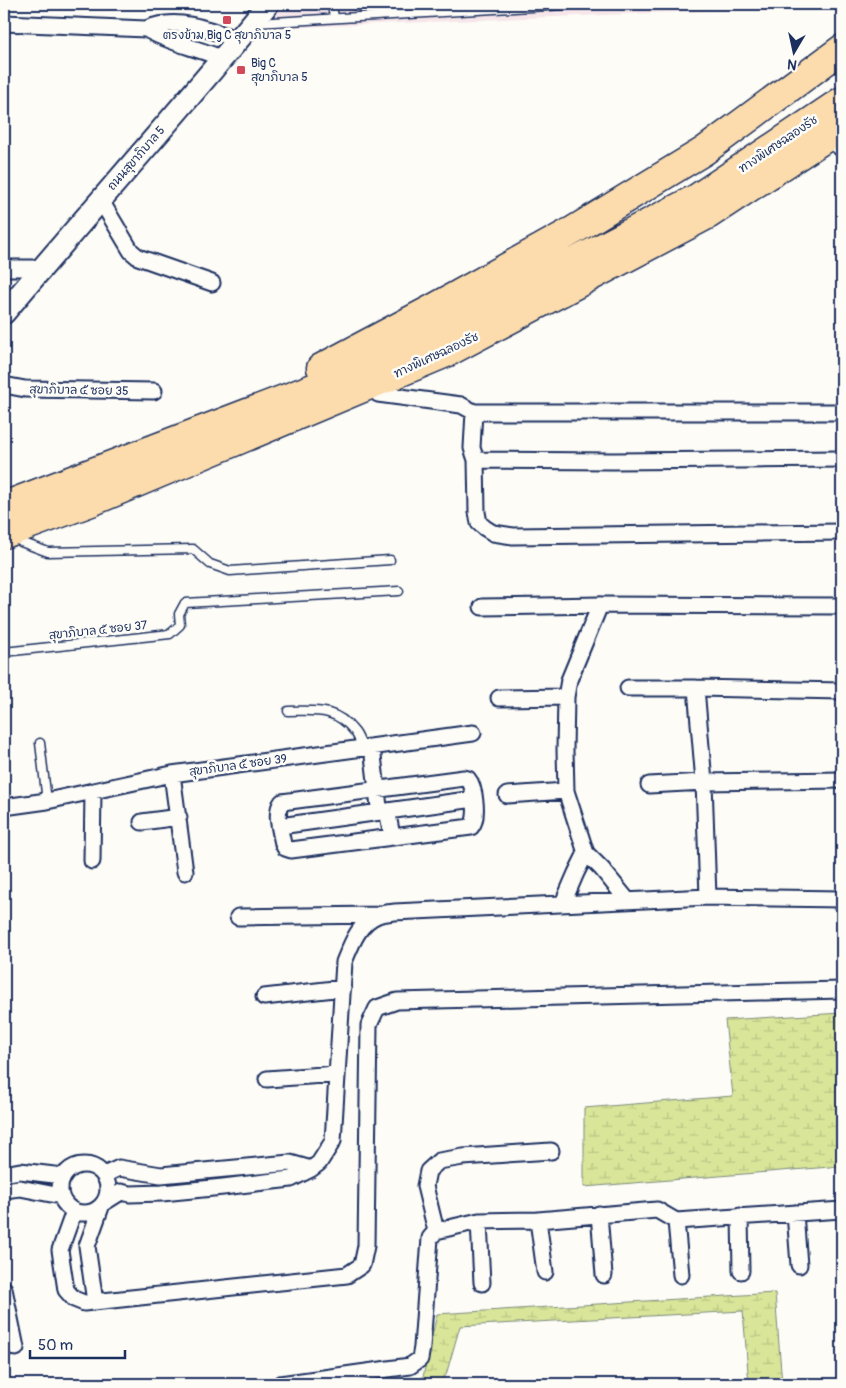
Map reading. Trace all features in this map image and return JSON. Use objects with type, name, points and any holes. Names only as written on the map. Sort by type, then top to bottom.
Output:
[{"type":"highway","points":[[138,454],[334,362],[574,230],[704,152],[842,48]]},
{"type":"highway","name":"ทางพิเศษฉลองรัช","points":[[4,506],[386,360],[697,198],[842,101]]},
{"type":"highway","name":"ทางพิเศษฉลองรัช","points":[[12,538],[91,502],[446,353],[709,214],[841,140]]},
{"type":"main road","name":"ถนนสุขาภิบาล 5","points":[[4,313],[268,4]]},
{"type":"street","points":[[4,22],[146,29],[156,24],[182,23],[213,30],[238,40]]},
{"type":"street","points":[[146,29],[157,36],[205,51],[222,59]]},
{"type":"street","points":[[4,548],[12,538],[378,394],[478,350],[707,226],[841,140]]},
{"type":"street","points":[[100,199],[131,251],[138,257],[212,283]]},
{"type":"street","points":[[4,268],[42,268]]},
{"type":"street","name":"สุขาภิบาล ๕ ซอย 35","points":[[4,385],[25,389],[154,391]]},
{"type":"street","points":[[378,394],[461,405],[474,412],[842,412]]},
{"type":"street","points":[[474,412],[472,448],[476,460],[479,523],[493,533],[513,536],[842,532]]},
{"type":"street","points":[[476,460],[842,459]]},
{"type":"street","points":[[482,607],[600,605],[842,606]]},
{"type":"street","points":[[600,605],[569,680],[566,697],[566,791],[586,853],[602,869],[628,901]]},
{"type":"street","points":[[628,688],[842,691]]},
{"type":"street","points":[[696,688],[704,782],[708,896]]},
{"type":"street","points":[[500,698],[566,697]]},
{"type":"street","name":"สุขาภิบาล ๕ ซอย 39","points":[[4,807],[172,774],[473,733]]},
{"type":"street","points":[[368,748],[379,807],[388,815],[392,836]]},
{"type":"street","points":[[172,774],[185,872]]},
{"type":"street","points":[[468,779],[471,781],[476,813],[474,824],[471,827],[291,850],[285,848],[278,812],[279,805],[282,802],[377,789],[468,779]]},
{"type":"street","points":[[648,786],[704,782],[842,780]]},
{"type":"street","points":[[92,861],[93,791]]},
{"type":"street","points":[[507,795],[566,791]]},
{"type":"street","points":[[280,826],[474,799]]},
{"type":"street","points":[[142,822],[179,817]]},
{"type":"street","points":[[563,903],[586,853]]},
{"type":"street","points":[[238,917],[377,915],[394,912],[708,896],[842,899]]},
{"type":"street","points":[[95,1302],[87,1246],[103,1205],[109,1189],[108,1182],[104,1174],[94,1167],[80,1165],[74,1167],[63,1176],[60,1182],[61,1196],[68,1208],[81,1213],[88,1213],[95,1211],[103,1205],[121,1192],[130,1194],[162,1193],[223,1188],[291,1178],[311,1169],[319,1163],[333,1141],[344,962],[362,926],[377,915]]},
{"type":"street","points":[[264,997],[343,988]]},
{"type":"street","points":[[74,1211],[60,1250],[66,1290],[74,1299],[84,1303],[347,1276],[362,1265],[366,1246],[368,1025],[377,1008],[397,1001],[842,990]]},
{"type":"street","points":[[267,1079],[337,1074]]},
{"type":"street","points":[[436,1231],[425,1186],[428,1171],[439,1161],[463,1156],[552,1151]]},
{"type":"street","points":[[104,1174],[119,1168],[161,1175],[290,1164],[311,1169]]},
{"type":"street","points":[[220,1169],[223,1188]]},
{"type":"street","points":[[4,1174],[20,1171],[63,1176]]},
{"type":"street","points":[[161,1175],[162,1193]]},
{"type":"street","points":[[4,1190],[20,1188],[61,1196]]},
{"type":"street","points":[[280,1384],[410,1366],[420,1359],[430,1238],[436,1231],[479,1221],[538,1220],[657,1210],[676,1221],[842,1210]]},
{"type":"street","points":[[795,1213],[799,1265]]},
{"type":"street","points":[[599,1214],[604,1275]]},
{"type":"street","points":[[740,1216],[741,1271]]},
{"type":"street","points":[[538,1220],[545,1272]]},
{"type":"street","points":[[479,1221],[482,1284]]},
{"type":"street","points":[[676,1221],[680,1275]]},
{"type":"street","points":[[4,1289],[6,1314],[16,1348]]},
{"type":"lane","points":[[332,4],[334,18]]},
{"type":"lane","points":[[352,4],[376,7],[383,4]]},
{"type":"lane","points":[[382,15],[388,4]]},
{"type":"lane","points":[[252,23],[581,4]]},
{"type":"lane","points":[[12,538],[48,552],[193,550],[210,564],[230,571],[390,560]]},
{"type":"lane","name":"สุขาภิบาล ๕ ซอย 37","points":[[4,652],[170,634],[180,625],[179,614],[185,603],[400,591]]},
{"type":"lane","points":[[288,711],[323,711],[342,719],[368,748]]},
{"type":"lane","points":[[40,743],[47,800]]},
{"type":"shaded area","points":[[272,4],[782,4],[782,8],[252,29]]},
{"type":"green space","points":[[842,1013],[842,1166],[584,1187],[584,1108],[733,1096],[725,1020]]},
{"type":"green space","points":[[775,1293],[782,1384],[749,1384],[743,1311],[460,1326],[446,1375],[439,1384],[417,1384],[423,1377],[437,1314]]},
{"type":"place","name":"ตรงข้าม Big C สุขาภิบาล 5","points":[[227,20]]},
{"type":"place","name":"Big C สุขาภิบาล 5","points":[[241,70]]}]
